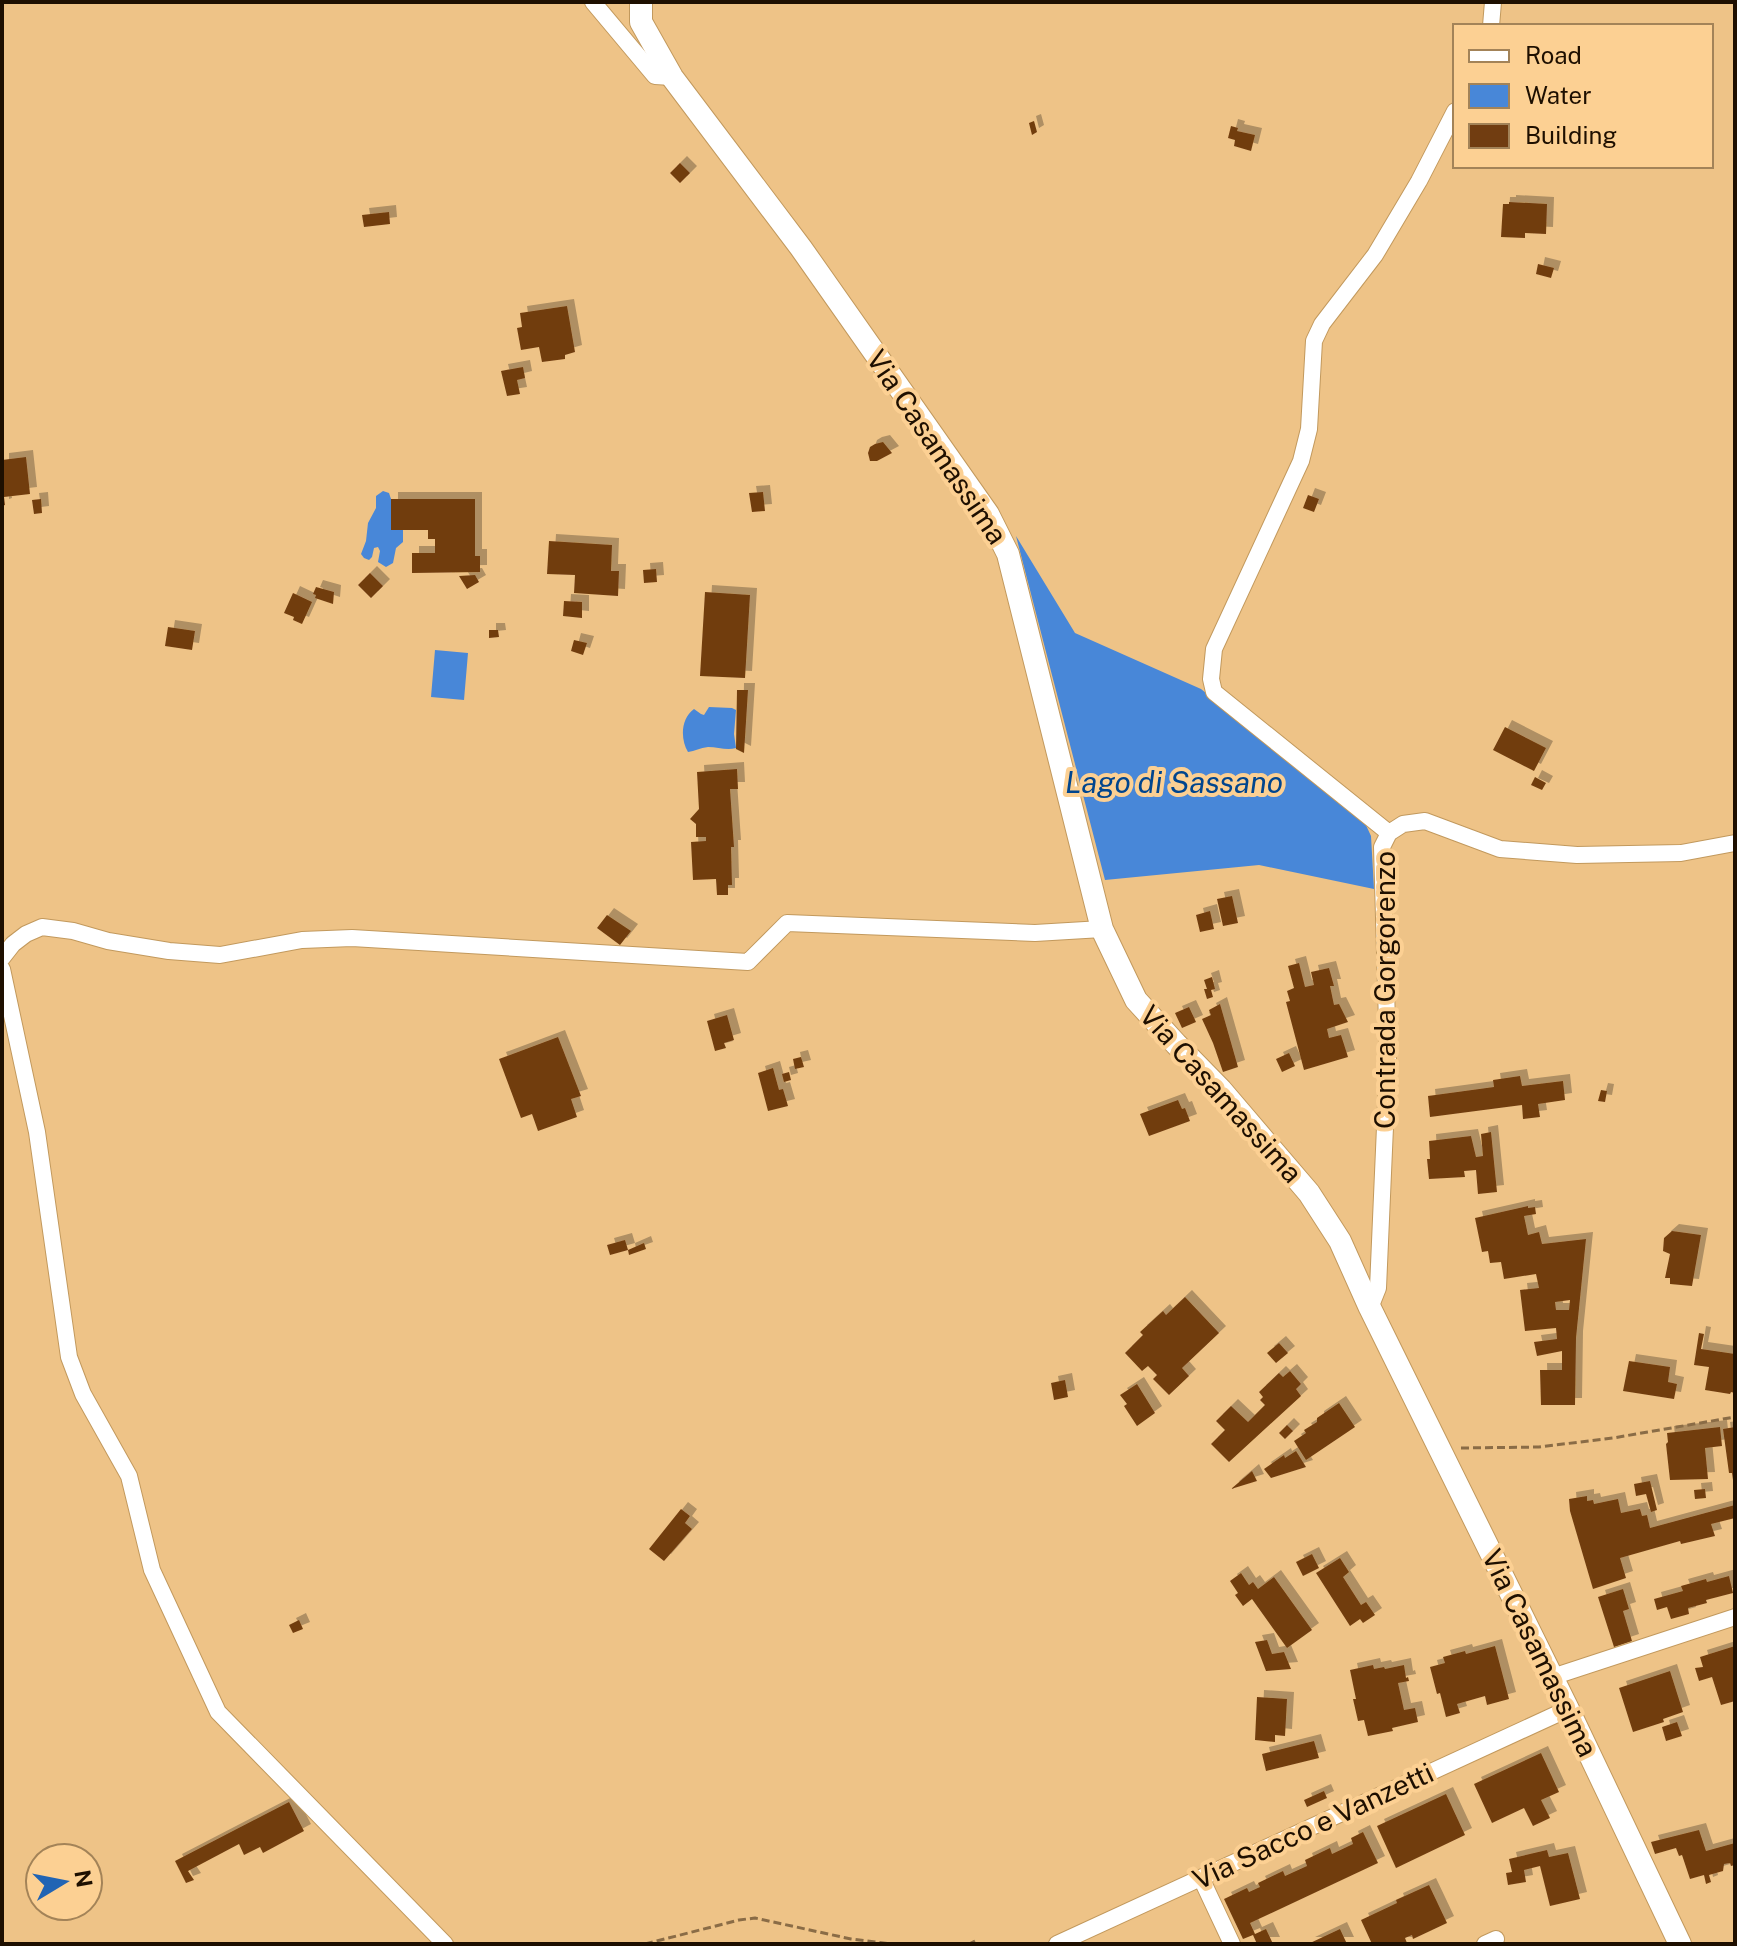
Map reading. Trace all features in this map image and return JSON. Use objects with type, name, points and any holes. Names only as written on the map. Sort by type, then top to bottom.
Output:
[{"type":"main road","name":"Via Casamassima","points":[[641,2],[641,22],[672,77],[801,248],[988,514],[1008,554],[1102,929],[1136,1000],[1221,1090],[1309,1193],[1340,1241],[1680,1944]]},
{"type":"street","points":[[593,2],[655,76],[672,77]]},
{"type":"street","points":[[1491,24],[1493,2]]},
{"type":"street","points":[[1389,833],[1214,692],[1212,664],[1214,649],[1301,461],[1309,429],[1314,341],[1333,307],[1375,255],[1419,181],[1453,115]]},
{"type":"street","name":"Contrada Gorgorenzo","points":[[1370,1308],[1378,1288],[1388,1058],[1382,847],[1389,833],[1403,824],[1425,821],[1500,849],[1577,855],[1681,853],[1735,843]]},
{"type":"street","points":[[2,958],[13,944],[42,927],[169,951],[220,955],[302,940],[352,938],[748,962],[787,923],[1035,933],[1102,929]]},
{"type":"street","points":[[2,971],[37,1132],[69,1357],[83,1394],[129,1476],[152,1570],[218,1712],[445,1944]]},
{"type":"street","points":[[1552,1677],[1735,1617]]},
{"type":"street","name":"Via Sacco e Vanzetti","points":[[1057,1944],[1568,1709]]},
{"type":"street","points":[[1201,1878],[1232,1944]]},
{"type":"path","points":[[1439,1449],[1554,1445],[1735,1417]]},
{"type":"path","points":[[645,1944],[755,1918],[851,1939],[892,1944]]},
{"type":"path","points":[[969,1944],[975,1941]]},
{"type":"water","points":[[383,491],[389,493],[391,499],[391,530],[403,530],[403,542],[396,548],[393,563],[386,567],[378,562],[378,547],[374,548],[369,560],[361,554],[368,523],[376,508],[376,496]]},
{"type":"water","name":"Lago di Sassano","points":[[1016,536],[1075,633],[1201,689],[1365,823],[1371,836],[1374,889],[1259,865],[1105,880]]},
{"type":"water","points":[[435,650],[468,653],[464,700],[431,697]]},
{"type":"water","points":[[709,707],[736,710],[736,748],[708,747],[688,752],[683,735],[686,718],[694,709],[704,715]]},
{"type":"building","points":[[1034,121],[1037,132],[1032,135],[1029,123]]},
{"type":"building","points":[[1231,126],[1238,128],[1237,131],[1255,135],[1251,151],[1234,146],[1235,140],[1228,138]]},
{"type":"building","points":[[680,163],[690,173],[680,183],[670,173]]},
{"type":"building","points":[[1503,204],[1547,204],[1546,234],[1525,233],[1525,238],[1501,237]]},
{"type":"building","points":[[389,212],[390,224],[364,227],[362,215]]},
{"type":"building","points":[[1538,264],[1554,268],[1551,278],[1536,274]]},
{"type":"building","points":[[567,306],[575,352],[565,355],[565,359],[542,362],[539,347],[521,350],[517,328],[522,327],[520,313]]},
{"type":"building","points":[[523,367],[525,378],[517,380],[520,394],[507,396],[501,371]]},
{"type":"building","points":[[883,442],[892,453],[870,461],[870,447]]},
{"type":"building","points":[[26,457],[30,494],[4,497],[5,505],[2,506],[2,460]]},
{"type":"building","points":[[763,492],[765,511],[752,512],[749,493]]},
{"type":"building","points":[[1308,495],[1319,499],[1314,512],[1303,508]]},
{"type":"building","points":[[41,499],[42,513],[34,514],[32,500]]},
{"type":"building","points":[[391,499],[475,499],[475,556],[480,556],[480,572],[412,573],[412,553],[435,553],[435,539],[428,539],[428,530],[391,530]]},
{"type":"building","points":[[549,541],[612,545],[611,571],[619,571],[618,596],[574,593],[575,575],[547,574]]},
{"type":"building","points":[[656,569],[657,582],[644,583],[643,570]]},
{"type":"building","points":[[370,573],[383,586],[371,598],[358,585]]},
{"type":"building","points":[[475,575],[479,582],[467,589],[459,576]]},
{"type":"building","points":[[316,587],[334,592],[333,604],[315,598]]},
{"type":"building","points":[[705,592],[750,595],[745,678],[700,676]]},
{"type":"building","points":[[293,593],[312,602],[302,624],[284,613]]},
{"type":"building","points":[[564,601],[582,602],[582,618],[563,616]]},
{"type":"building","points":[[168,627],[195,631],[192,650],[165,646]]},
{"type":"building","points":[[489,630],[498,630],[499,637],[489,638]]},
{"type":"building","points":[[574,640],[587,643],[583,655],[571,651]]},
{"type":"building","points":[[737,690],[748,690],[744,753],[736,749]]},
{"type":"building","points":[[1505,727],[1546,748],[1534,771],[1493,750]]},
{"type":"building","points":[[737,769],[738,789],[730,789],[734,847],[731,847],[732,885],[728,885],[728,895],[717,895],[716,879],[693,880],[691,842],[706,841],[706,837],[696,837],[696,824],[690,819],[699,809],[697,772]]},
{"type":"building","points":[[1535,777],[1546,783],[1542,790],[1531,785]]},
{"type":"building","points":[[1232,896],[1238,923],[1223,926],[1217,899]]},
{"type":"building","points":[[1210,911],[1214,929],[1200,932],[1196,915]]},
{"type":"building","points":[[607,915],[631,931],[620,945],[597,928]]},
{"type":"building","points":[[1299,963],[1305,987],[1314,985],[1311,972],[1329,968],[1334,986],[1330,986],[1334,1005],[1339,1004],[1348,1022],[1327,1029],[1329,1038],[1341,1035],[1348,1057],[1304,1070],[1286,1002],[1290,1001],[1287,991],[1294,988],[1288,966]]},
{"type":"building","points":[[1212,977],[1215,989],[1211,990],[1213,997],[1207,999],[1204,980]]},
{"type":"building","points":[[1220,1004],[1238,1067],[1223,1072],[1202,1019],[1211,1015],[1209,1010]]},
{"type":"building","points":[[1189,1007],[1196,1022],[1182,1028],[1175,1013]]},
{"type":"building","points":[[727,1015],[734,1040],[724,1043],[726,1048],[715,1051],[707,1021]]},
{"type":"building","points":[[558,1037],[581,1096],[571,1099],[577,1117],[538,1131],[532,1114],[521,1118],[499,1059]]},
{"type":"building","points":[[1289,1053],[1295,1066],[1282,1072],[1276,1059]]},
{"type":"building","points":[[801,1057],[804,1067],[795,1069],[793,1059]]},
{"type":"building","points":[[773,1068],[779,1090],[783,1089],[788,1106],[768,1111],[758,1073]]},
{"type":"building","points":[[789,1072],[791,1080],[784,1082],[782,1074]]},
{"type":"building","points":[[1520,1076],[1522,1086],[1563,1081],[1565,1100],[1538,1104],[1540,1117],[1523,1119],[1522,1105],[1430,1117],[1428,1096],[1494,1087],[1493,1080]]},
{"type":"building","points":[[1601,1090],[1607,1091],[1605,1102],[1598,1101]]},
{"type":"building","points":[[1178,1100],[1190,1121],[1149,1136],[1140,1114]]},
{"type":"building","points":[[1491,1132],[1497,1192],[1478,1194],[1476,1170],[1464,1171],[1465,1177],[1429,1179],[1429,1141],[1471,1136],[1476,1157],[1483,1156],[1481,1134]]},
{"type":"building","points":[[1535,1207],[1536,1214],[1524,1216],[1528,1235],[1539,1232],[1542,1244],[1586,1239],[1576,1338],[1575,1405],[1541,1405],[1540,1370],[1562,1370],[1562,1351],[1537,1356],[1534,1342],[1557,1339],[1556,1328],[1525,1331],[1520,1290],[1539,1288],[1536,1274],[1504,1279],[1501,1262],[1490,1263],[1488,1251],[1482,1252],[1475,1218]],"holes":[[[1570,1300],[1569,1310],[1556,1310],[1555,1302]]]},
{"type":"building","points":[[1672,1231],[1701,1235],[1692,1286],[1670,1284],[1670,1278],[1665,1278],[1670,1254],[1663,1251],[1664,1238]]},
{"type":"building","points":[[625,1240],[628,1250],[610,1255],[607,1245]]},
{"type":"building","points":[[644,1243],[646,1249],[629,1255],[628,1250]]},
{"type":"building","points":[[1185,1297],[1219,1333],[1182,1368],[1189,1376],[1169,1395],[1153,1379],[1157,1375],[1148,1366],[1142,1371],[1125,1353],[1143,1335],[1140,1332],[1163,1311],[1166,1315]]},
{"type":"building","points":[[1699,1333],[1704,1334],[1701,1349],[1735,1354],[1735,1393],[1705,1390],[1709,1367],[1694,1365]]},
{"type":"building","points":[[1279,1343],[1288,1353],[1276,1363],[1267,1353]]},
{"type":"building","points":[[1629,1361],[1670,1367],[1668,1382],[1677,1384],[1674,1399],[1623,1391]]},
{"type":"building","points":[[1290,1371],[1301,1384],[1296,1389],[1301,1396],[1229,1462],[1211,1444],[1225,1430],[1216,1421],[1231,1406],[1248,1422],[1265,1405],[1260,1400],[1263,1397],[1259,1392],[1279,1373],[1283,1377]]},
{"type":"building","points":[[1065,1380],[1068,1397],[1054,1400],[1051,1383]]},
{"type":"building","points":[[1137,1384],[1155,1413],[1137,1426],[1120,1395]]},
{"type":"building","points":[[1339,1403],[1355,1427],[1306,1460],[1294,1441],[1317,1422],[1317,1418]]},
{"type":"building","points":[[1287,1425],[1293,1431],[1285,1439],[1279,1433]]},
{"type":"building","points":[[1720,1427],[1722,1446],[1705,1448],[1708,1479],[1670,1480],[1667,1433]]},
{"type":"building","points":[[1735,1427],[1733,1480],[1732,1473],[1729,1473],[1723,1429]]},
{"type":"building","points":[[1296,1451],[1306,1467],[1271,1478],[1264,1469]]},
{"type":"building","points":[[1252,1471],[1257,1481],[1231,1489]]},
{"type":"building","points":[[1650,1481],[1657,1510],[1651,1512],[1646,1494],[1636,1496],[1634,1484]]},
{"type":"building","points":[[1705,1489],[1706,1498],[1695,1499],[1694,1490]]},
{"type":"building","points":[[1587,1496],[1587,1501],[1593,1500],[1594,1504],[1618,1499],[1621,1513],[1640,1509],[1642,1516],[1647,1515],[1650,1528],[1735,1505],[1735,1518],[1711,1524],[1715,1536],[1681,1544],[1680,1541],[1620,1558],[1626,1578],[1593,1589],[1569,1499]]},
{"type":"building","points":[[681,1509],[690,1516],[685,1523],[692,1529],[664,1561],[649,1549]]},
{"type":"building","points":[[1312,1554],[1319,1568],[1303,1576],[1296,1562]]},
{"type":"building","points":[[1340,1558],[1349,1572],[1343,1577],[1361,1605],[1366,1602],[1375,1615],[1363,1623],[1360,1619],[1350,1626],[1316,1573]]},
{"type":"building","points":[[1241,1573],[1249,1585],[1253,1582],[1258,1589],[1274,1577],[1312,1630],[1287,1648],[1252,1599],[1243,1606],[1235,1595],[1238,1593],[1230,1581]]},
{"type":"building","points":[[1729,1576],[1733,1593],[1688,1608],[1689,1614],[1671,1619],[1667,1607],[1657,1610],[1654,1599],[1683,1591],[1681,1586]]},
{"type":"building","points":[[1623,1589],[1629,1609],[1623,1611],[1632,1641],[1614,1647],[1598,1597]]},
{"type":"building","points":[[299,1620],[303,1629],[293,1633],[289,1625]]},
{"type":"building","points":[[1267,1640],[1272,1654],[1284,1652],[1291,1669],[1266,1671],[1255,1642]]},
{"type":"building","points":[[1495,1646],[1509,1699],[1487,1705],[1485,1696],[1457,1704],[1460,1713],[1446,1717],[1430,1667],[1445,1663],[1443,1657]]},
{"type":"building","points":[[1735,1646],[1735,1701],[1721,1705],[1712,1677],[1699,1681],[1695,1668],[1703,1667],[1700,1657]]},
{"type":"building","points":[[1373,1665],[1374,1669],[1385,1669],[1404,1665],[1409,1681],[1398,1683],[1404,1710],[1415,1708],[1418,1722],[1368,1736],[1364,1720],[1358,1721],[1350,1670]]},
{"type":"building","points":[[1670,1671],[1683,1712],[1633,1732],[1619,1688]]},
{"type":"building","points":[[1257,1697],[1287,1699],[1285,1736],[1275,1735],[1275,1742],[1255,1740]]},
{"type":"building","points":[[1677,1722],[1682,1736],[1666,1741],[1662,1727]]},
{"type":"building","points":[[1314,1741],[1319,1758],[1266,1771],[1262,1754]]},
{"type":"building","points":[[1541,1753],[1559,1792],[1541,1800],[1550,1818],[1533,1826],[1524,1808],[1492,1823],[1474,1784]]},
{"type":"building","points":[[1324,1791],[1327,1798],[1307,1807],[1304,1800]]},
{"type":"building","points":[[1446,1794],[1465,1835],[1396,1868],[1377,1826]]},
{"type":"building","points":[[289,1802],[304,1831],[263,1853],[260,1847],[244,1855],[239,1844],[188,1871],[194,1880],[186,1883],[175,1861]]},
{"type":"building","points":[[1699,1830],[1706,1851],[1735,1843],[1735,1865],[1724,1864],[1723,1871],[1709,1875],[1711,1882],[1706,1884],[1704,1875],[1690,1879],[1682,1855],[1679,1856],[1676,1848],[1655,1854],[1651,1842]]},
{"type":"building","points":[[1363,1832],[1378,1863],[1250,1923],[1255,1934],[1266,1929],[1273,1944],[1257,1944],[1253,1935],[1243,1939],[1224,1899],[1247,1888],[1249,1892],[1260,1887],[1258,1883],[1283,1871],[1285,1876],[1307,1866],[1305,1860],[1330,1848],[1332,1854],[1353,1844],[1351,1838]]},
{"type":"building","points":[[1547,1850],[1549,1857],[1568,1853],[1580,1899],[1550,1906],[1540,1866],[1524,1870],[1526,1882],[1508,1885],[1506,1873],[1512,1872],[1509,1859]]},
{"type":"building","points":[[1429,1885],[1447,1923],[1413,1939],[1412,1935],[1405,1938],[1405,1944],[1372,1944],[1361,1920]]},
{"type":"building","points":[[1340,1929],[1347,1944],[1308,1944]]}]
